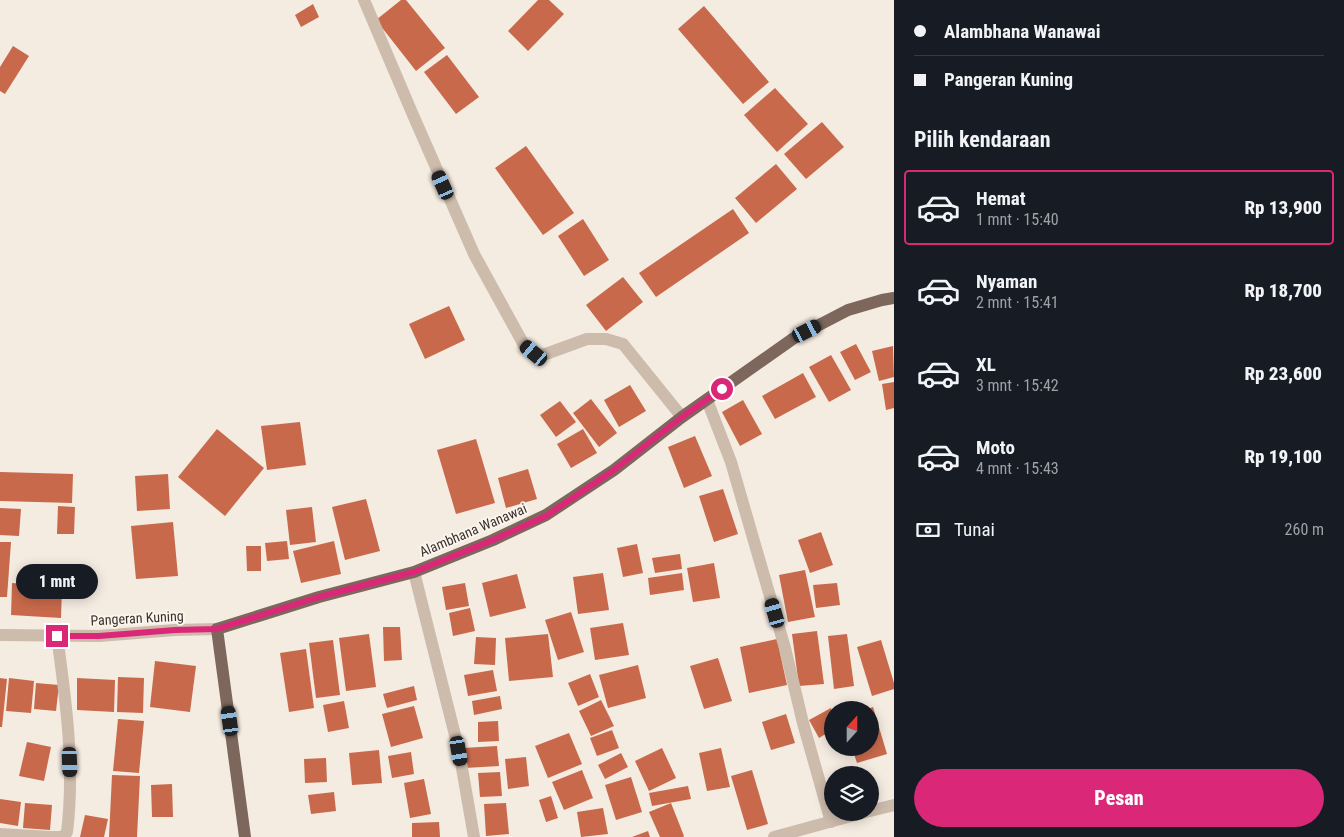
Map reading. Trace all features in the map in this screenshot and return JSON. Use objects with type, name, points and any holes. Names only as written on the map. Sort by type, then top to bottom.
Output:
[{"type":"main road","name":"Alambhana Wanawai","points":[[217,629],[319,597],[414,572],[546,516],[614,470],[682,417],[794,338],[848,310],[894,298]]},
{"type":"main road","points":[[217,629],[245,834]]},
{"type":"street","points":[[364,0],[474,254],[524,345],[534,353],[543,355],[587,339],[606,339],[624,344],[682,417]]},
{"type":"street","points":[[707,400],[731,462],[786,648],[831,822]]},
{"type":"street","points":[[414,572],[459,751],[474,837]]},
{"type":"street","name":"Pangeran Kuning","points":[[0,635],[99,636],[217,629]]},
{"type":"street","points":[[0,834],[52,837],[63,836],[67,832],[70,789],[69,748],[65,694],[57,636]]},
{"type":"street","points":[[879,809],[894,805]]},
{"type":"street","points":[[774,837],[834,821]]},
{"type":"building","points":[[401,0],[406,0],[445,48],[416,71],[376,20]]},
{"type":"building","points":[[538,0],[549,0],[564,14],[528,51],[508,31]]},
{"type":"building","points":[[313,4],[319,17],[301,27],[295,15]]},
{"type":"building","points":[[704,6],[769,82],[743,104],[678,29]]},
{"type":"building","points":[[13,46],[29,56],[5,94],[0,91],[0,67]]},
{"type":"building","points":[[447,55],[479,97],[456,114],[424,72]]},
{"type":"building","points":[[775,88],[808,124],[777,152],[744,115]]},
{"type":"building","points":[[822,122],[844,147],[806,179],[784,154]]},
{"type":"building","points":[[526,146],[574,213],[543,235],[495,168]]},
{"type":"building","points":[[776,164],[797,189],[756,223],[735,198]]},
{"type":"building","points":[[733,209],[749,233],[656,297],[639,273]]},
{"type":"building","points":[[583,219],[609,260],[584,276],[558,236]]},
{"type":"building","points":[[623,277],[643,302],[606,331],[586,305]]},
{"type":"building","points":[[449,306],[465,340],[425,359],[409,324]]},
{"type":"building","points":[[856,344],[871,372],[855,380],[840,352]]},
{"type":"building","points":[[893,346],[894,377],[879,381],[872,351]]},
{"type":"building","points":[[831,355],[851,390],[829,402],[809,367]]},
{"type":"building","points":[[803,373],[816,397],[775,419],[762,396]]},
{"type":"building","points":[[894,382],[894,408],[886,410],[882,384]]},
{"type":"building","points":[[630,385],[646,411],[619,427],[604,400]]},
{"type":"building","points":[[591,399],[617,433],[599,447],[573,413]]},
{"type":"building","points":[[743,400],[762,434],[740,446],[722,412]]},
{"type":"building","points":[[560,401],[576,422],[556,437],[540,415]]},
{"type":"building","points":[[300,422],[306,465],[267,470],[261,426]]},
{"type":"building","points":[[217,429],[264,468],[225,516],[178,477]]},
{"type":"building","points":[[583,429],[597,453],[571,468],[557,444]]},
{"type":"building","points":[[695,436],[712,476],[684,488],[668,447]]},
{"type":"building","points":[[476,439],[495,503],[456,514],[437,450]]},
{"type":"building","points":[[528,469],[537,499],[506,508],[498,478]]},
{"type":"building","points":[[0,472],[73,474],[72,503],[0,501]]},
{"type":"building","points":[[168,474],[170,509],[137,511],[135,476]]},
{"type":"building","points":[[723,489],[738,534],[714,542],[699,496]]},
{"type":"building","points":[[366,499],[380,551],[345,560],[332,507]]},
{"type":"building","points":[[58,506],[75,507],[74,534],[57,534]]},
{"type":"building","points":[[312,507],[316,542],[290,545],[286,510]]},
{"type":"building","points":[[0,508],[21,509],[19,536],[0,535]]},
{"type":"building","points":[[173,522],[178,576],[136,579],[131,526]]},
{"type":"building","points":[[821,532],[833,565],[810,573],[798,540]]},
{"type":"building","points":[[287,541],[289,559],[267,561],[265,543]]},
{"type":"building","points":[[334,541],[341,574],[301,583],[293,551]]},
{"type":"building","points":[[0,542],[11,542],[7,597],[0,597]]},
{"type":"building","points":[[637,544],[643,573],[623,577],[617,548]]},
{"type":"building","points":[[246,546],[261,546],[261,571],[247,571]]},
{"type":"building","points":[[680,554],[682,569],[655,573],[652,558]]},
{"type":"building","points":[[714,563],[720,598],[693,602],[687,568]]},
{"type":"building","points":[[805,570],[815,617],[788,622],[779,575]]},
{"type":"building","points":[[603,573],[609,610],[578,614],[573,577]]},
{"type":"building","points":[[682,573],[684,590],[650,595],[648,578]]},
{"type":"building","points":[[517,574],[526,608],[490,617],[482,583]]},
{"type":"building","points":[[12,583],[62,586],[61,618],[11,615]]},
{"type":"building","points":[[465,583],[469,606],[446,610],[442,587]]},
{"type":"building","points":[[837,583],[840,605],[816,608],[813,585]]},
{"type":"building","points":[[470,608],[475,631],[453,636],[449,613]]},
{"type":"building","points":[[571,612],[584,652],[558,660],[545,620]]},
{"type":"building","points":[[623,623],[629,655],[595,660],[590,628]]},
{"type":"building","points":[[383,627],[400,627],[402,660],[384,661]]},
{"type":"building","points":[[817,631],[824,684],[799,686],[792,634]]},
{"type":"building","points":[[369,634],[376,687],[346,691],[339,638]]},
{"type":"building","points":[[548,634],[553,677],[509,681],[505,638]]},
{"type":"building","points":[[847,634],[854,686],[834,689],[828,636]]},
{"type":"building","points":[[476,637],[496,638],[495,665],[474,664]]},
{"type":"building","points":[[777,639],[787,685],[749,693],[740,647]]},
{"type":"building","points":[[333,640],[340,695],[316,698],[309,643]]},
{"type":"building","points":[[881,640],[894,683],[894,689],[872,696],[857,647]]},
{"type":"building","points":[[306,649],[314,708],[289,712],[280,653]]},
{"type":"building","points":[[718,658],[732,701],[704,709],[690,666]]},
{"type":"building","points":[[155,661],[196,666],[190,712],[150,707]]},
{"type":"building","points":[[638,665],[646,698],[608,708],[599,675]]},
{"type":"building","points":[[493,670],[497,691],[468,696],[464,675]]},
{"type":"building","points":[[590,674],[599,697],[578,706],[568,683]]},
{"type":"building","points":[[118,677],[144,678],[143,713],[117,712]]},
{"type":"building","points":[[0,678],[7,679],[2,727],[0,727]]},
{"type":"building","points":[[9,678],[34,681],[31,713],[6,711]]},
{"type":"building","points":[[77,678],[115,680],[114,712],[77,710]]},
{"type":"building","points":[[36,683],[59,685],[56,711],[34,709]]},
{"type":"building","points":[[414,686],[417,700],[387,708],[383,694]]},
{"type":"building","points":[[500,696],[502,709],[474,715],[472,701]]},
{"type":"building","points":[[601,700],[614,726],[591,736],[579,711]]},
{"type":"building","points":[[344,701],[349,728],[328,732],[323,705]]},
{"type":"building","points":[[414,706],[423,738],[391,747],[382,714]]},
{"type":"building","points":[[824,712],[824,735],[819,738],[809,720]]},
{"type":"building","points":[[786,714],[795,743],[771,750],[762,722]]},
{"type":"building","points":[[118,719],[144,721],[139,773],[113,771]]},
{"type":"building","points":[[498,721],[499,741],[478,742],[478,722]]},
{"type":"building","points":[[879,727],[887,754],[857,763],[855,756],[879,756]]},
{"type":"building","points":[[612,730],[619,748],[597,756],[590,738]]},
{"type":"building","points":[[569,733],[582,764],[548,778],[535,746]]},
{"type":"building","points":[[27,742],[51,747],[44,781],[19,776]]},
{"type":"building","points":[[497,746],[499,766],[465,768],[463,748]]},
{"type":"building","points":[[662,748],[676,778],[649,791],[635,761]]},
{"type":"building","points":[[721,748],[730,787],[707,791],[699,753]]},
{"type":"building","points":[[379,750],[382,783],[352,785],[349,753]]},
{"type":"building","points":[[411,752],[414,774],[392,778],[388,756]]},
{"type":"building","points":[[621,753],[628,767],[605,779],[598,765]]},
{"type":"building","points":[[526,757],[529,786],[508,789],[505,759]]},
{"type":"building","points":[[326,758],[327,782],[305,783],[304,759]]},
{"type":"building","points":[[582,770],[593,798],[564,810],[552,782]]},
{"type":"building","points":[[752,770],[768,824],[747,830],[731,776]]},
{"type":"building","points":[[500,772],[502,796],[480,797],[478,773]]},
{"type":"building","points":[[112,775],[140,776],[137,837],[109,837]]},
{"type":"building","points":[[631,777],[642,812],[616,820],[605,785]]},
{"type":"building","points":[[424,779],[431,814],[410,818],[404,783]]},
{"type":"building","points":[[172,784],[173,817],[152,817],[151,785]]},
{"type":"building","points":[[688,786],[691,799],[652,806],[649,793]]},
{"type":"building","points":[[334,792],[336,811],[311,814],[308,795]]},
{"type":"building","points":[[551,796],[558,818],[546,822],[539,800]]},
{"type":"building","points":[[0,799],[21,802],[18,826],[0,823]]},
{"type":"building","points":[[25,803],[52,805],[50,830],[23,828]]},
{"type":"building","points":[[506,803],[509,834],[486,836],[484,804]]},
{"type":"building","points":[[671,803],[683,837],[660,837],[649,812]]},
{"type":"building","points":[[603,808],[608,834],[581,837],[577,812]]},
{"type":"building","points":[[85,815],[108,819],[104,837],[80,837]]},
{"type":"building","points":[[439,822],[440,837],[412,837],[412,823]]},
{"type":"building","points":[[648,831],[650,837],[632,837]]},
{"type":"route","points":[[57,636],[99,636],[217,629],[319,597],[414,572],[546,516],[614,470],[682,417],[722,389]]}]
